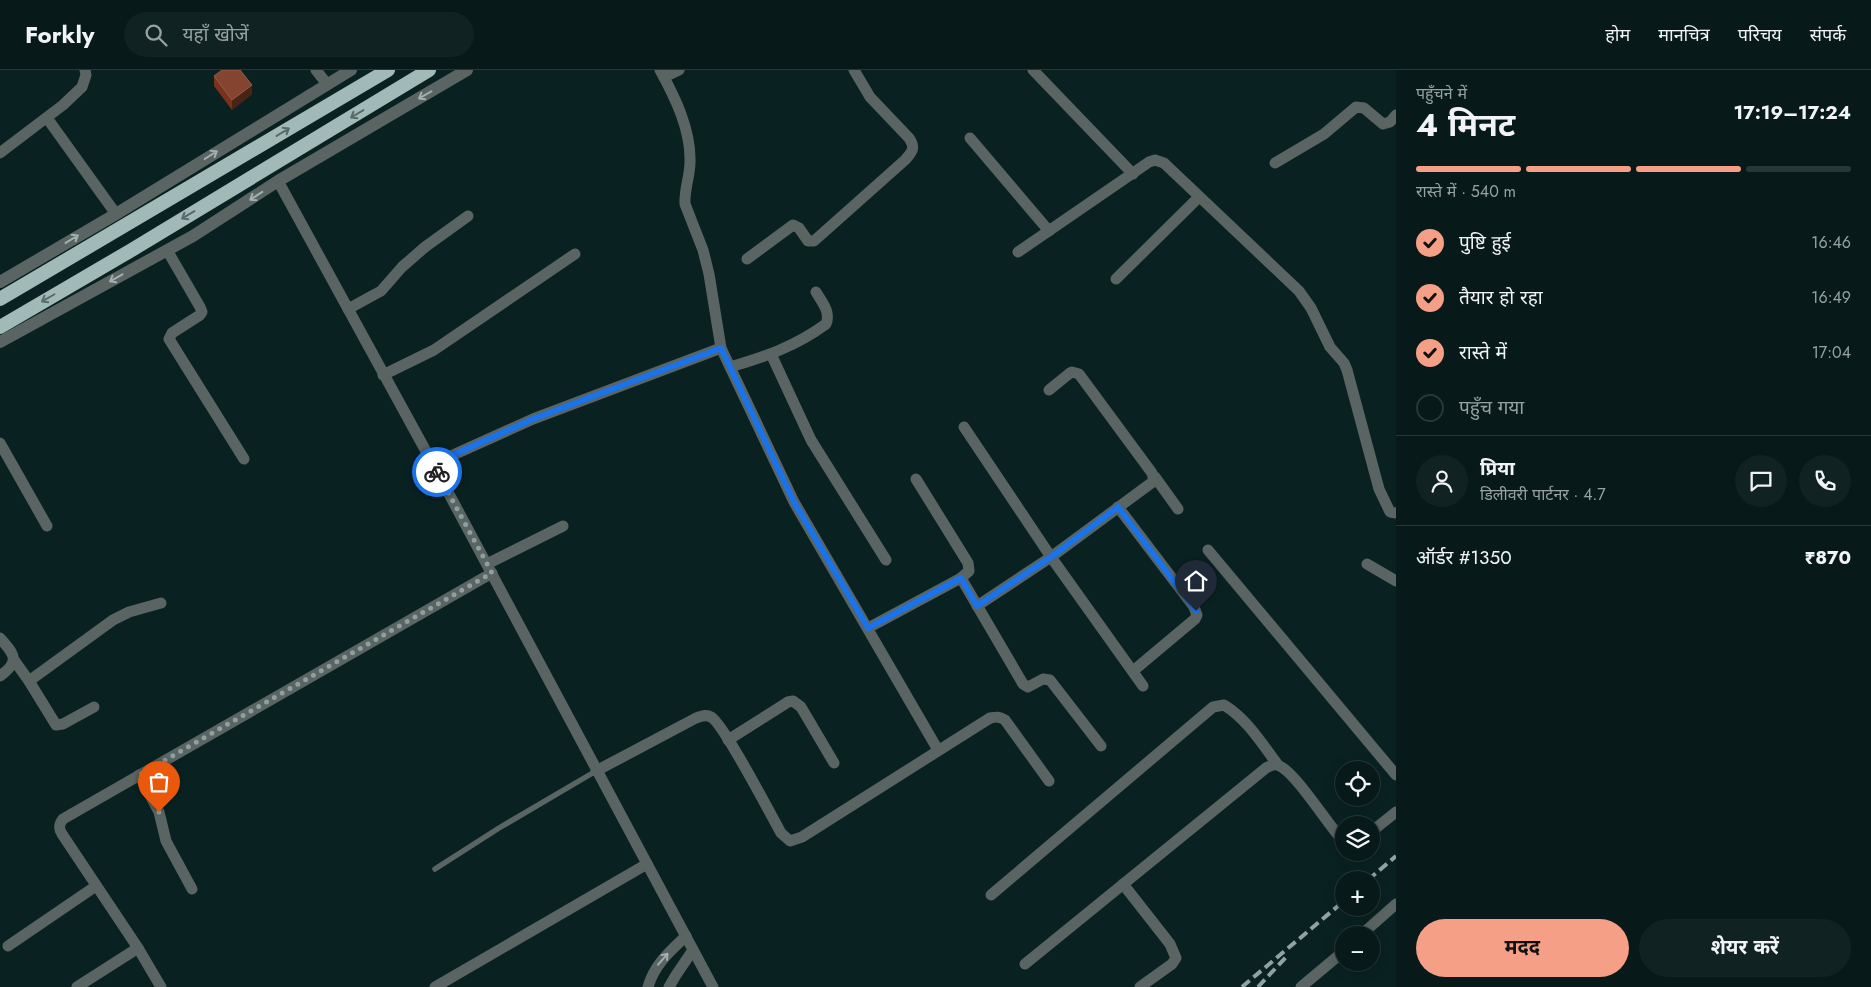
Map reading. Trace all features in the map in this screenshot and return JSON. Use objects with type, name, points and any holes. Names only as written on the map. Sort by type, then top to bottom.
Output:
[{"type":"highway","points":[[0,299],[388,70]]},
{"type":"highway","points":[[0,327],[130,251],[429,70]]},
{"type":"street","points":[[0,153],[47,118],[82,87],[86,75],[85,70]]},
{"type":"street","points":[[316,70],[327,84]]},
{"type":"street","points":[[0,282],[116,214],[351,70]]},
{"type":"street","points":[[0,342],[194,236],[278,181],[467,70]]},
{"type":"street","points":[[678,70],[662,73],[674,97],[688,139],[690,163],[684,197],[685,204],[703,250],[721,348],[794,502],[938,750]]},
{"type":"street","points":[[747,259],[793,225],[799,228],[808,241],[814,241],[905,160],[912,151],[913,146],[909,138],[870,97],[854,70]]},
{"type":"street","points":[[1033,70],[1133,174]]},
{"type":"street","points":[[1275,163],[1324,134],[1356,108],[1364,108],[1383,124],[1390,122],[1396,115]]},
{"type":"street","points":[[47,118],[116,214]]},
{"type":"street","points":[[970,138],[1049,231]]},
{"type":"street","points":[[1018,252],[1149,162],[1160,160],[1292,284],[1311,308],[1330,347],[1344,363],[1347,370],[1379,489],[1387,509],[1390,512],[1396,512]]},
{"type":"street","points":[[278,181],[433,464],[596,771],[714,987]]},
{"type":"street","points":[[1116,279],[1199,197]]},
{"type":"street","points":[[348,309],[381,291],[402,267],[425,247],[468,216]]},
{"type":"street","points":[[167,250],[202,312],[172,333],[169,339],[244,459]]},
{"type":"street","points":[[383,375],[434,350],[574,254]]},
{"type":"street","points":[[730,367],[795,344],[826,324],[828,319],[827,312],[816,292]]},
{"type":"street","points":[[433,464],[533,419],[721,348]]},
{"type":"street","points":[[771,354],[811,440],[886,560]]},
{"type":"street","points":[[1049,390],[1072,372],[1079,374],[1178,509]]},
{"type":"street","points":[[964,427],[1051,557],[1143,686]]},
{"type":"street","points":[[0,443],[47,526]]},
{"type":"street","points":[[977,606],[1051,557],[1152,484],[1154,477]]},
{"type":"street","points":[[868,628],[961,578],[969,571],[968,563],[916,479]]},
{"type":"street","points":[[1118,507],[1194,607],[1197,615],[1195,619],[1132,671]]},
{"type":"street","points":[[161,987],[138,948],[59,829],[64,818],[563,526]]},
{"type":"street","points":[[1208,550],[1396,775]]},
{"type":"street","points":[[1367,564],[1396,581]]},
{"type":"street","points":[[961,578],[1023,684],[1028,687],[1043,679],[1050,680],[1101,746]]},
{"type":"street","points":[[29,681],[113,620],[129,612],[161,604]]},
{"type":"street","points":[[0,638],[13,654],[14,660],[56,725],[64,724],[94,707]]},
{"type":"street","points":[[0,676],[8,670],[14,660]]},
{"type":"street","points":[[728,740],[788,702],[793,701],[801,706],[834,763]]},
{"type":"street","points":[[992,895],[1213,707],[1224,705],[1242,719],[1278,765],[1297,782],[1335,831]]},
{"type":"street","points":[[596,771],[704,715],[712,717],[728,740],[781,833],[790,841],[802,837],[990,718],[1000,716],[1004,720],[1048,781]]},
{"type":"street","points":[[1024,964],[1266,768],[1278,765]]},
{"type":"street","points":[[139,775],[159,812],[166,841],[192,889]]},
{"type":"street","points":[[1380,825],[1396,812]]},
{"type":"street","points":[[435,987],[647,864]]},
{"type":"street","points":[[1123,884],[1170,944],[1176,958],[1172,964],[1140,987]]},
{"type":"street","points":[[8,946],[96,886]]},
{"type":"street","points":[[1371,926],[1396,904]]},
{"type":"street","points":[[648,987],[654,971],[661,961],[686,936]]},
{"type":"street","points":[[77,987],[138,948]]},
{"type":"street","points":[[669,987],[693,950]]},
{"type":"street","points":[[1301,987],[1335,959]]},
{"type":"lane","points":[[436,869],[499,828],[596,771]]},
{"type":"building","points":[[222,70],[240,70],[252,85],[232,100],[214,76]]},
{"type":"railway","points":[[1378,871],[1396,856]]},
{"type":"railway","points":[[1242,987],[1335,909]]},
{"type":"railway","points":[[1258,987],[1287,956]]},
{"type":"way so far","points":[[159,812],[139,775],[492,573],[437,472]]},
{"type":"route","points":[[437,472],[433,464],[499,433],[575,402],[721,348],[794,502],[868,628],[961,578],[977,606],[1051,557],[1118,507],[1196,611]]}]
